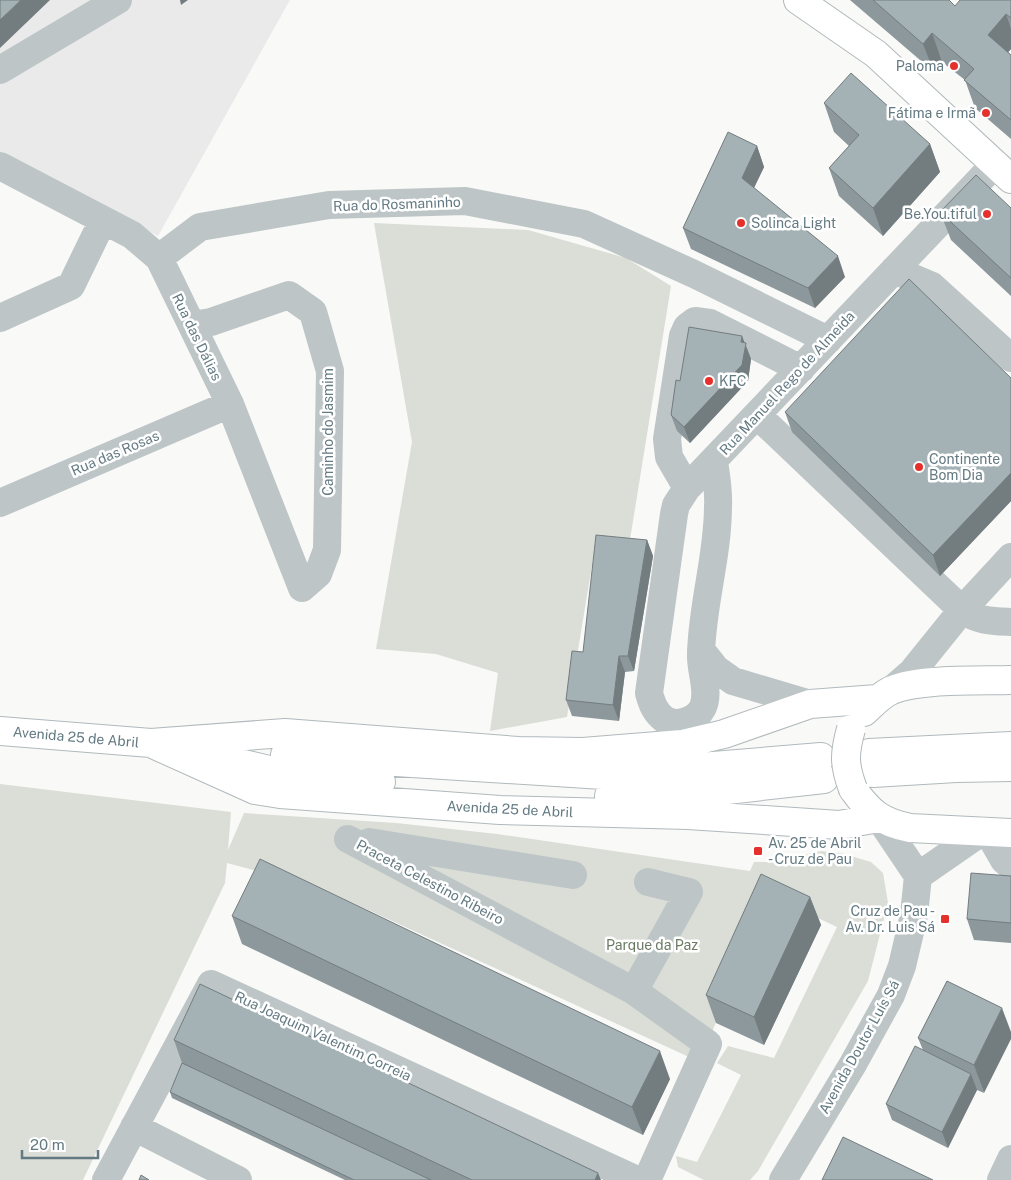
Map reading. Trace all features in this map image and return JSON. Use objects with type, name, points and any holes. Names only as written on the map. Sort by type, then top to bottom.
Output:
[{"type":"main road","points":[[798,0],[876,54],[1003,171]]},
{"type":"main road","name":"Avenida 25 de Abril","points":[[994,832],[910,828],[879,818],[865,805],[865,771],[845,767],[846,747],[851,729],[860,717],[883,696],[900,687],[1011,680]]},
{"type":"main road","name":"Avenida 25 de Abril","points":[[0,731],[151,744],[285,733],[518,751],[620,750],[682,744],[724,734],[810,704],[883,696]]},
{"type":"main road","points":[[151,744],[282,773],[562,796],[633,796],[718,791],[823,768]]},
{"type":"main road","name":"Avenida 25 de Abril","points":[[151,744],[255,790],[280,794],[510,810],[688,815],[839,825],[879,818]]},
{"type":"main road","points":[[865,771],[1011,746]]},
{"type":"main road","points":[[865,771],[1011,767]]},
{"type":"street","points":[[0,70],[118,0]]},
{"type":"street","name":"Rua das Dálias","points":[[0,166],[132,235],[159,258],[230,404],[302,588]]},
{"type":"street","name":"Rua Manuel Rego de Almeida","points":[[687,488],[676,505],[674,514],[650,693],[654,708],[666,721],[682,722],[698,715],[702,708],[705,692],[701,650],[718,512],[714,460],[758,416],[894,270],[1003,171]]},
{"type":"street","name":"Rua do Rosmaninho","points":[[159,258],[200,227],[329,205],[466,201],[584,224],[694,274],[828,340]]},
{"type":"street","points":[[0,318],[71,286],[103,220]]},
{"type":"street","points":[[894,270],[932,286],[1011,358]]},
{"type":"street","name":"Caminho do Jasmim","points":[[192,325],[210,322],[289,295],[313,312],[330,371],[327,550],[318,574],[302,588]]},
{"type":"street","points":[[714,460],[687,488],[669,457],[667,439],[683,336],[688,327],[695,321],[710,323],[801,369]]},
{"type":"street","name":"Rua das Rosas","points":[[0,503],[230,404]]},
{"type":"street","points":[[758,416],[962,610],[972,617],[986,621],[1011,622]]},
{"type":"street","points":[[883,696],[912,672],[962,610],[1011,557]]},
{"type":"street","points":[[701,650],[716,669],[732,681],[810,704]]},
{"type":"street","points":[[879,818],[918,876],[994,832],[1004,860],[1011,866]]},
{"type":"street","name":"Praceta Celestino Ribeiro","points":[[573,875],[348,839],[634,991],[708,1044],[647,1180]]},
{"type":"street","name":"Avenida Doutor Luís Sá","points":[[783,1180],[853,1064],[891,994],[902,966],[914,915],[918,876]]},
{"type":"street","points":[[634,991],[690,892],[648,882]]},
{"type":"street","name":"Rua Joaquim Valentim Correia","points":[[106,1180],[211,984],[637,1180]]},
{"type":"street","points":[[134,1126],[238,1180]]},
{"type":"street","points":[[1001,1180],[1011,1159]]},
{"type":"shaded area","points":[[0,0],[290,0],[158,236],[0,152]]},
{"type":"green space","points":[[374,223],[528,230],[626,258],[671,286],[628,552],[595,547],[567,717],[490,731],[498,673],[436,654],[376,649],[412,442]]},
{"type":"green space","name":"Parque da Paz","points":[[0,784],[231,812],[228,850],[244,813],[396,823],[497,834],[750,871],[754,862],[772,862],[821,851],[841,853],[871,862],[883,873],[888,903],[868,981],[758,1171],[750,1180],[704,1180],[678,1167],[676,1156],[697,1162],[741,1075],[717,1063],[728,1046],[774,1058],[837,927],[775,898],[766,897],[700,1062],[318,887],[227,863],[225,883],[83,1180],[0,1180]]},
{"type":"building","points":[[0,0],[21,0],[0,20]]},
{"type":"building","points":[[873,0],[949,0],[955,6],[960,0],[1011,0],[1011,18],[1006,14],[988,35],[1011,55],[1011,120],[964,80],[974,69],[932,33],[923,44]]},
{"type":"building","points":[[851,73],[930,144],[873,208],[829,168],[859,135],[824,103]]},
{"type":"building","name":"Solinca Light","points":[[728,132],[757,146],[742,178],[838,256],[808,288],[683,228]]},
{"type":"building","points":[[976,175],[1011,208],[1011,278],[940,212]]},
{"type":"building","name":"Continente Bom Dia","points":[[909,279],[1011,378],[1011,473],[933,555],[785,412]]},
{"type":"building","points":[[689,327],[742,336],[741,342],[746,343],[742,365],[684,427],[671,415],[676,380],[680,381]]},
{"type":"building","points":[[596,535],[647,540],[628,656],[619,656],[613,705],[566,700],[572,651],[583,652]]},
{"type":"building","points":[[260,859],[660,1051],[632,1107],[232,916]]},
{"type":"building","points":[[971,873],[1011,876],[1011,923],[967,919]]},
{"type":"building","points":[[761,874],[810,897],[754,1017],[706,995]]},
{"type":"building","points":[[947,981],[1002,1008],[974,1065],[918,1038]]},
{"type":"building","points":[[200,984],[598,1173],[595,1180],[472,1180],[174,1040]]},
{"type":"building","points":[[915,1046],[971,1074],[942,1132],[886,1104]]},
{"type":"building","points":[[182,1063],[431,1180],[354,1180],[170,1092]]},
{"type":"building","points":[[843,1137],[933,1180],[822,1180]]},
{"type":"building","points":[[141,1175],[149,1180],[139,1180]]},
{"type":"place","name":"Paloma","points":[[954,66]]},
{"type":"place","name":"Fátima e Irmã","points":[[986,113]]},
{"type":"place","name":"Be.You.tiful","points":[[987,214]]},
{"type":"place","name":"Solinca Light","points":[[741,223]]},
{"type":"place","name":"KFC","points":[[709,381]]},
{"type":"place","name":"Continente Bom Dia","points":[[919,467]]},
{"type":"place","name":"Av. 25 de Abril - Cruz de Pau","points":[[758,851]]},
{"type":"place","name":"Cruz de Pau - Av. Dr. Luis Sá","points":[[945,919]]}]
